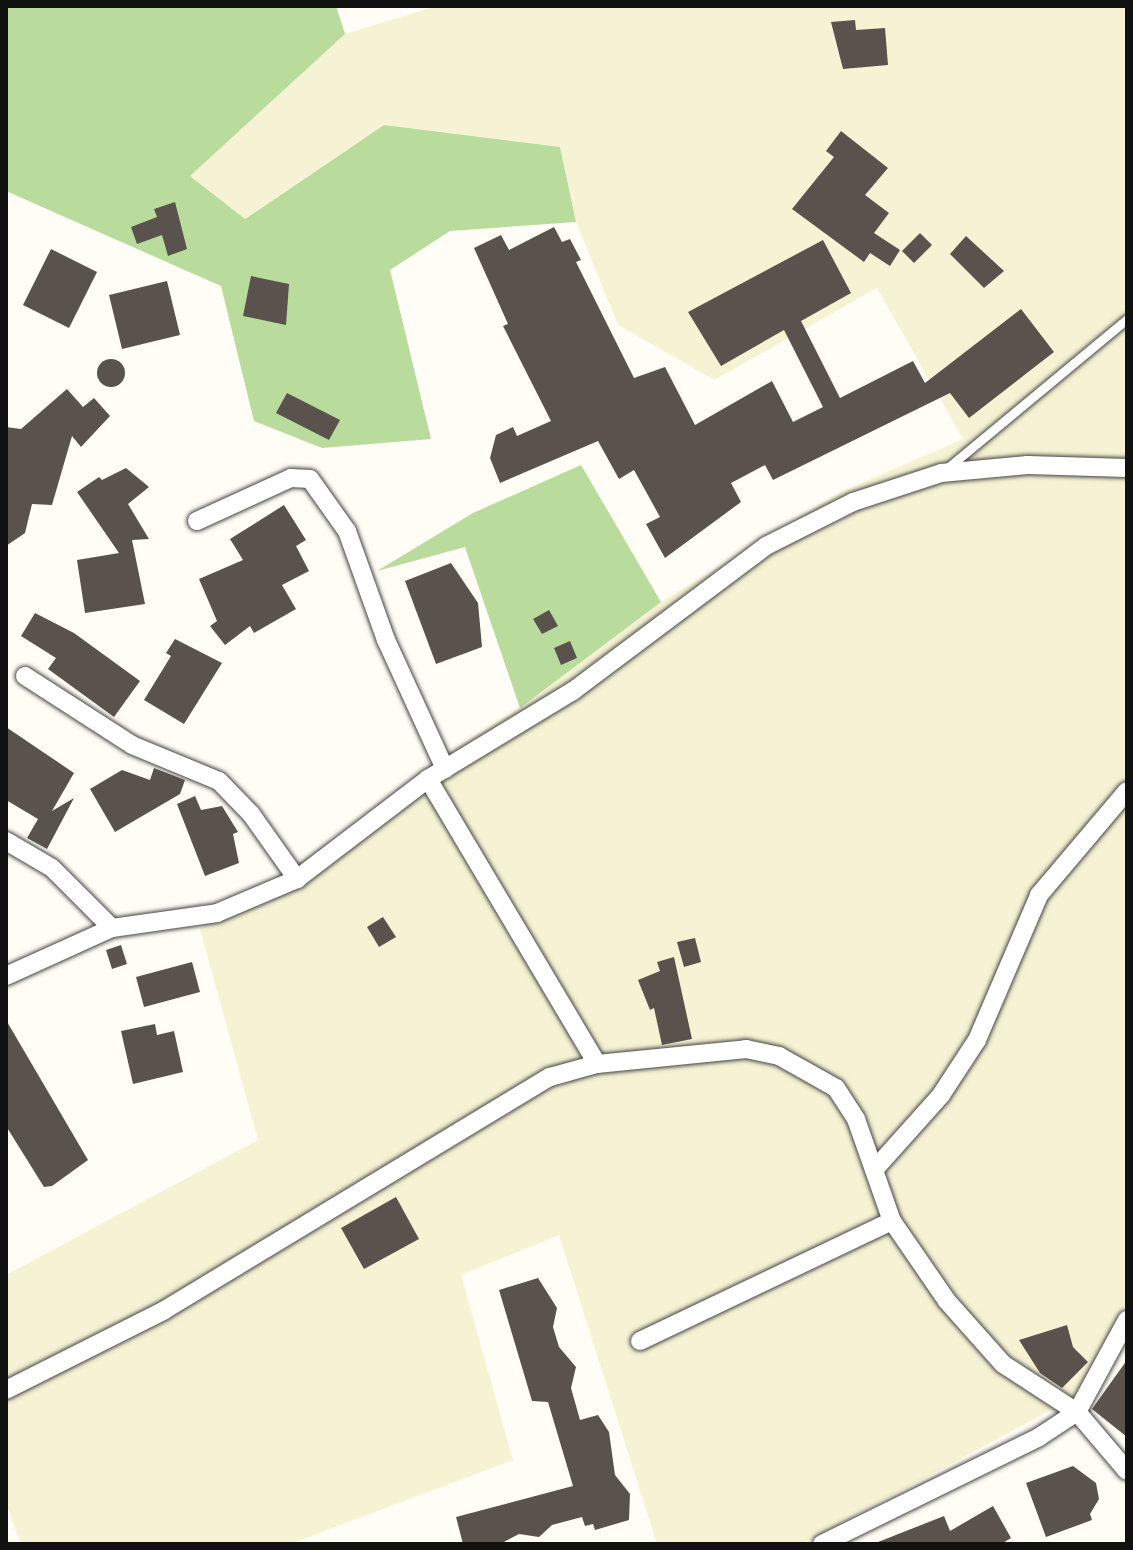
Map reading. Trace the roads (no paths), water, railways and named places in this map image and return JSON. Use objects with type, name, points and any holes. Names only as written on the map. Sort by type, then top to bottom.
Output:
[{"type":"street","points":[[6,976],[112,928],[217,913],[297,879],[428,779],[573,691],[766,546],[853,502],[941,473],[1028,465],[1127,468]]},
{"type":"street","points":[[197,521],[291,478],[310,479],[347,531],[386,640],[445,769]]},
{"type":"street","points":[[25,676],[132,745],[219,781],[251,814],[297,879]]},
{"type":"street","points":[[428,779],[597,1064]]},
{"type":"street","points":[[874,1170],[941,1095],[977,1040],[1039,895],[1127,791]]},
{"type":"street","points":[[6,841],[52,868],[112,928]]},
{"type":"street","points":[[6,1390],[163,1311],[508,1099],[550,1077],[597,1064],[731,1049],[779,1056],[836,1088],[856,1119],[892,1221],[986,1348],[1023,1380],[1077,1412],[1127,1471]]},
{"type":"street","points":[[640,1341],[892,1221]]},
{"type":"street","points":[[822,1544],[1039,1437],[1077,1412],[1127,1320]]},
{"type":"lane","points":[[941,473],[1127,319]]}]
